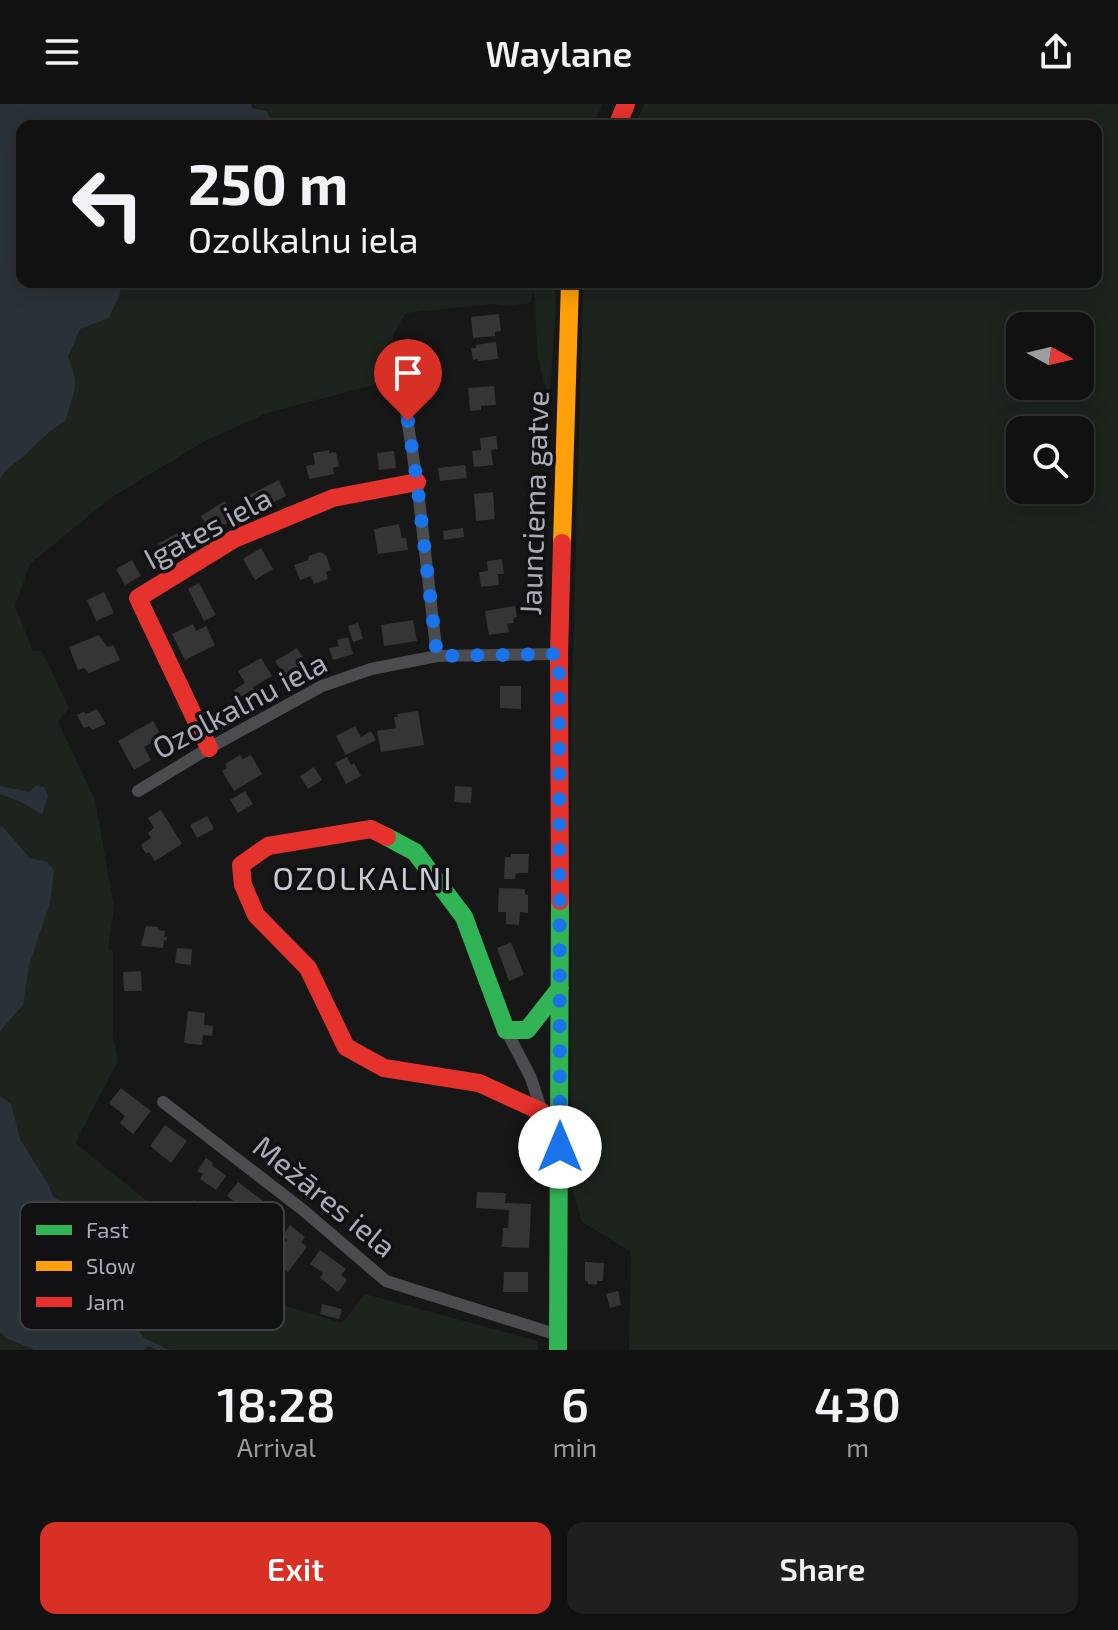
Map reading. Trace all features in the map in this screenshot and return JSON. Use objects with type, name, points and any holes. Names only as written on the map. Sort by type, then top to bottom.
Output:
[{"type":"street","name":"Jaunciema gatve","points":[[558,1342],[559,654],[570,288]]},
{"type":"street","points":[[398,360],[417,482],[437,656]]},
{"type":"street","name":"Igates iela","points":[[209,748],[138,598],[234,539],[333,498],[417,482]]},
{"type":"street","name":"Ozolkalnu iela","points":[[138,791],[322,686],[371,669],[437,656],[559,654]]},
{"type":"street","points":[[542,1112],[479,1083],[384,1068],[346,1047],[308,968],[256,915],[243,885],[241,865],[268,846],[371,829],[415,852],[464,917],[506,1030],[531,1078],[542,1112],[560,1147]]},
{"type":"street","points":[[506,1030],[527,1030],[560,988]]},
{"type":"street","name":"Mežāres iela","points":[[163,1102],[303,1210],[386,1281],[558,1342]]},
{"type":"shaded area","points":[[0,104],[602,104],[595,120],[16,120],[16,288],[555,288],[556,305],[549,403],[538,358],[534,291],[530,303],[406,313],[393,335],[393,380],[267,413],[205,441],[109,499],[30,564],[15,606],[33,651],[42,651],[69,708],[58,722],[95,800],[114,907],[108,949],[113,951],[113,1036],[118,1061],[75,1143],[148,1202],[20,1202],[20,1330],[284,1330],[284,1305],[342,1323],[365,1294],[538,1341],[538,1350],[0,1350]]},
{"type":"shaded area","points":[[0,104],[251,104],[252,108],[266,111],[271,120],[16,120],[16,288],[122,288],[109,318],[80,329],[68,357],[75,383],[66,420],[7,469],[0,480]]},
{"type":"shaded area","points":[[644,104],[1118,104],[1118,1350],[629,1350],[631,1252],[582,1222],[571,1185],[571,730],[584,288],[1102,288],[1102,120],[637,120]]},
{"type":"shaded area","points":[[0,786],[29,792],[35,786],[44,787],[48,797],[42,814],[0,794]]},
{"type":"shaded area","points":[[0,827],[30,858],[47,862],[54,870],[50,903],[29,965],[23,1005],[0,1031]]},
{"type":"shaded area","points":[[0,1096],[11,1104],[20,1139],[53,1197],[62,1202],[20,1202],[20,1330],[138,1330],[144,1338],[169,1350],[148,1346],[144,1350],[35,1350],[6,1338],[0,1332]]},
{"type":"building","points":[[499,314],[501,331],[495,332],[495,336],[473,338],[471,317]]},
{"type":"building","points":[[496,342],[498,359],[473,360],[471,348]]},
{"type":"building","points":[[494,386],[496,405],[470,411],[468,388]]},
{"type":"building","points":[[496,436],[498,449],[491,450],[493,465],[474,467],[472,451],[481,450],[480,438]]},
{"type":"building","points":[[329,450],[329,453],[336,452],[339,466],[333,468],[334,474],[309,479],[306,466],[315,464],[313,453]]},
{"type":"building","points":[[394,451],[396,468],[379,470],[377,453]]},
{"type":"building","points":[[465,465],[467,478],[440,481],[438,468]]},
{"type":"building","points":[[279,480],[286,496],[256,511],[249,495]]},
{"type":"building","points":[[493,492],[495,519],[476,521],[474,494]]},
{"type":"building","points":[[225,501],[235,518],[211,533],[201,516]]},
{"type":"building","points":[[399,524],[408,550],[378,554],[374,529]]},
{"type":"building","points":[[463,528],[464,537],[444,540],[443,531]]},
{"type":"building","points":[[177,533],[188,553],[170,564],[158,544]]},
{"type":"building","points":[[261,548],[273,569],[255,580],[243,559]]},
{"type":"building","points":[[320,552],[326,555],[331,570],[326,572],[328,579],[314,584],[311,576],[300,580],[294,565]]},
{"type":"building","points":[[502,559],[504,574],[498,574],[499,585],[481,587],[479,572],[488,571],[487,561]]},
{"type":"building","points":[[132,560],[141,576],[125,585],[116,569]]},
{"type":"building","points":[[199,583],[216,615],[204,621],[188,589]]},
{"type":"building","points":[[104,592],[114,613],[96,621],[87,600]]},
{"type":"building","points":[[515,606],[517,617],[513,618],[514,623],[507,624],[509,632],[489,635],[485,611]]},
{"type":"building","points":[[413,620],[417,641],[384,646],[381,625]]},
{"type":"building","points":[[358,623],[363,639],[353,642],[348,626]]},
{"type":"building","points":[[193,624],[196,631],[206,626],[215,645],[185,660],[172,634]]},
{"type":"building","points":[[99,635],[107,647],[113,645],[120,660],[89,673],[84,668],[78,670],[69,647]]},
{"type":"building","points":[[348,637],[353,654],[333,660],[329,648],[339,646],[337,640]]},
{"type":"building","points":[[297,648],[309,666],[287,680],[275,661]]},
{"type":"building","points":[[261,658],[272,676],[253,687],[257,694],[241,703],[234,690],[245,683],[238,671]]},
{"type":"building","points":[[500,686],[521,686],[521,709],[500,708]]},
{"type":"building","points":[[97,709],[106,724],[92,730],[89,726],[84,728],[77,715]]},
{"type":"building","points":[[418,711],[424,745],[381,752],[377,731],[396,728],[394,717],[398,717],[397,714]]},
{"type":"building","points":[[153,721],[162,737],[144,747],[151,760],[134,770],[118,741]]},
{"type":"building","points":[[355,726],[361,737],[371,731],[376,740],[346,755],[336,736]]},
{"type":"building","points":[[240,755],[243,759],[251,755],[262,774],[234,791],[222,771],[227,768],[225,764]]},
{"type":"building","points":[[347,757],[361,776],[346,784],[335,763]]},
{"type":"building","points":[[314,767],[322,780],[308,789],[300,776]]},
{"type":"building","points":[[455,786],[472,787],[471,803],[454,802]]},
{"type":"building","points":[[245,791],[253,804],[238,813],[230,800]]},
{"type":"building","points":[[161,810],[182,844],[155,861],[141,845],[151,838],[148,833],[154,828],[148,818]]},
{"type":"building","points":[[207,816],[214,829],[197,838],[190,825]]},
{"type":"building","points":[[511,854],[529,854],[528,873],[516,873],[515,879],[504,879],[505,857],[511,857]]},
{"type":"building","points":[[499,888],[525,889],[528,913],[520,912],[519,925],[506,924],[506,912],[498,912]]},
{"type":"building","points":[[146,926],[165,931],[167,941],[164,940],[163,948],[141,946]]},
{"type":"building","points":[[511,942],[524,975],[509,981],[497,948]]},
{"type":"building","points":[[177,948],[192,949],[191,965],[175,963]]},
{"type":"building","points":[[141,971],[142,991],[124,991],[123,972]]},
{"type":"building","points":[[188,1011],[205,1013],[204,1025],[213,1026],[212,1036],[203,1035],[202,1045],[184,1043]]},
{"type":"building","points":[[121,1088],[151,1111],[133,1134],[120,1123],[125,1116],[109,1103]]},
{"type":"building","points":[[165,1125],[187,1141],[171,1163],[150,1146]]},
{"type":"building","points":[[206,1158],[226,1176],[216,1190],[200,1179],[203,1174],[197,1171]]},
{"type":"building","points":[[238,1182],[264,1202],[235,1202],[227,1196]]},
{"type":"building","points":[[477,1192],[506,1193],[505,1203],[531,1204],[529,1248],[502,1247],[503,1228],[508,1228],[509,1210],[476,1208]]},
{"type":"building","points":[[290,1225],[305,1237],[301,1242],[307,1247],[288,1272],[284,1269],[284,1244],[287,1240],[284,1233]]},
{"type":"building","points":[[320,1250],[346,1269],[341,1275],[347,1280],[338,1292],[320,1278],[323,1273],[310,1264]]},
{"type":"building","points":[[585,1262],[604,1263],[603,1281],[597,1281],[597,1285],[585,1281]]},
{"type":"building","points":[[504,1272],[528,1272],[528,1292],[503,1292]]},
{"type":"building","points":[[618,1291],[621,1305],[610,1308],[606,1294]]},
{"type":"building","points":[[322,1304],[342,1309],[339,1319],[320,1314]]},
{"type":"traffic: fast","points":[[387,837],[415,852],[464,917],[506,1030],[527,1030],[560,988]]},
{"type":"traffic: fast","points":[[558,1350],[560,901]]},
{"type":"traffic: slow","points":[[562,543],[570,288]]},
{"type":"traffic: jam","points":[[619,120],[626,104]]},
{"type":"traffic: jam","points":[[209,748],[138,598],[234,539],[333,498],[417,482]]},
{"type":"traffic: jam","points":[[560,901],[562,543]]},
{"type":"traffic: jam","points":[[387,837],[371,829],[268,846],[241,865],[243,885],[256,915],[308,968],[346,1047],[384,1068],[479,1083],[542,1112],[557,1143]]},
{"type":"district","name":"OZOLKALNI","points":[[363,879]]},
{"type":"route","points":[[408,421],[437,656],[559,654],[560,1147]]}]
